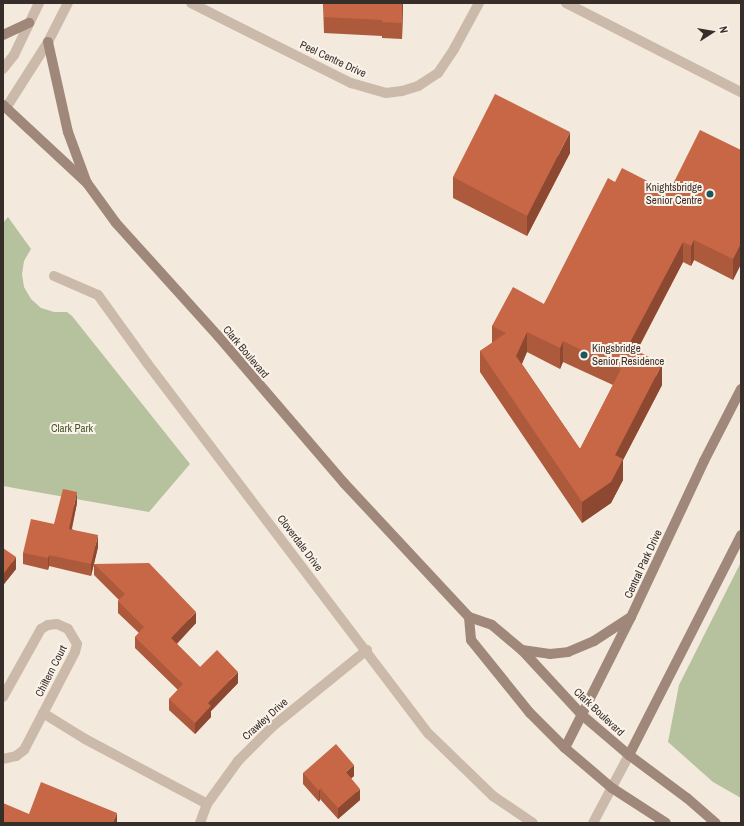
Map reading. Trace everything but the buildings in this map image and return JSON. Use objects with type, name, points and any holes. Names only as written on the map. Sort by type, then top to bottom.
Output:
[{"type":"street","points":[[3,69],[14,55],[39,3]]},
{"type":"street","points":[[4,106],[48,42],[68,3]]},
{"type":"street","name":"Peel Centre Drive","points":[[191,3],[351,83],[386,93],[402,91],[418,86],[438,72],[454,49],[479,3]]},
{"type":"street","points":[[566,3],[741,92]]},
{"type":"street","points":[[3,35],[29,23]]},
{"type":"street","points":[[48,42],[68,132],[86,183]]},
{"type":"street","name":"Clark Boulevard","points":[[4,106],[86,183],[116,223],[218,336],[334,472],[469,618],[492,625],[522,650],[582,715],[628,755],[687,798],[716,823]]},
{"type":"street","name":"Cloverdale Drive","points":[[54,276],[98,295],[147,363],[429,734],[493,796],[533,823]]},
{"type":"street","name":"Central Park Drive","points":[[565,748],[631,617],[704,461],[741,389]]},
{"type":"street","points":[[593,823],[741,535]]},
{"type":"street","points":[[522,650],[550,654],[568,652],[594,641],[631,617]]},
{"type":"street","points":[[469,618],[471,640],[530,713],[565,748],[612,788],[666,823]]},
{"type":"street","name":"Chiltern Court","points":[[3,697],[41,629],[57,624],[68,629],[77,644],[75,652],[24,750],[16,756],[3,759]]},
{"type":"street","name":"Crawley Drive","points":[[200,823],[208,804],[238,762],[273,726],[366,650]]},
{"type":"street","name":"Chiltern Court","points":[[43,713],[85,739],[208,804]]},
{"type":"green space","name":"Clark Park","points":[[8,217],[31,249],[24,261],[22,274],[24,287],[31,299],[41,308],[54,312],[67,312],[72,316],[190,464],[149,512],[3,486],[3,223]]},
{"type":"green space","points":[[741,562],[741,798],[713,782],[668,742],[679,685]]},
{"type":"place","name":"Knightsbridge Senior Centre","points":[[710,194]]},
{"type":"place","name":"Kingsbridge Senior Residence","points":[[584,355]]}]
